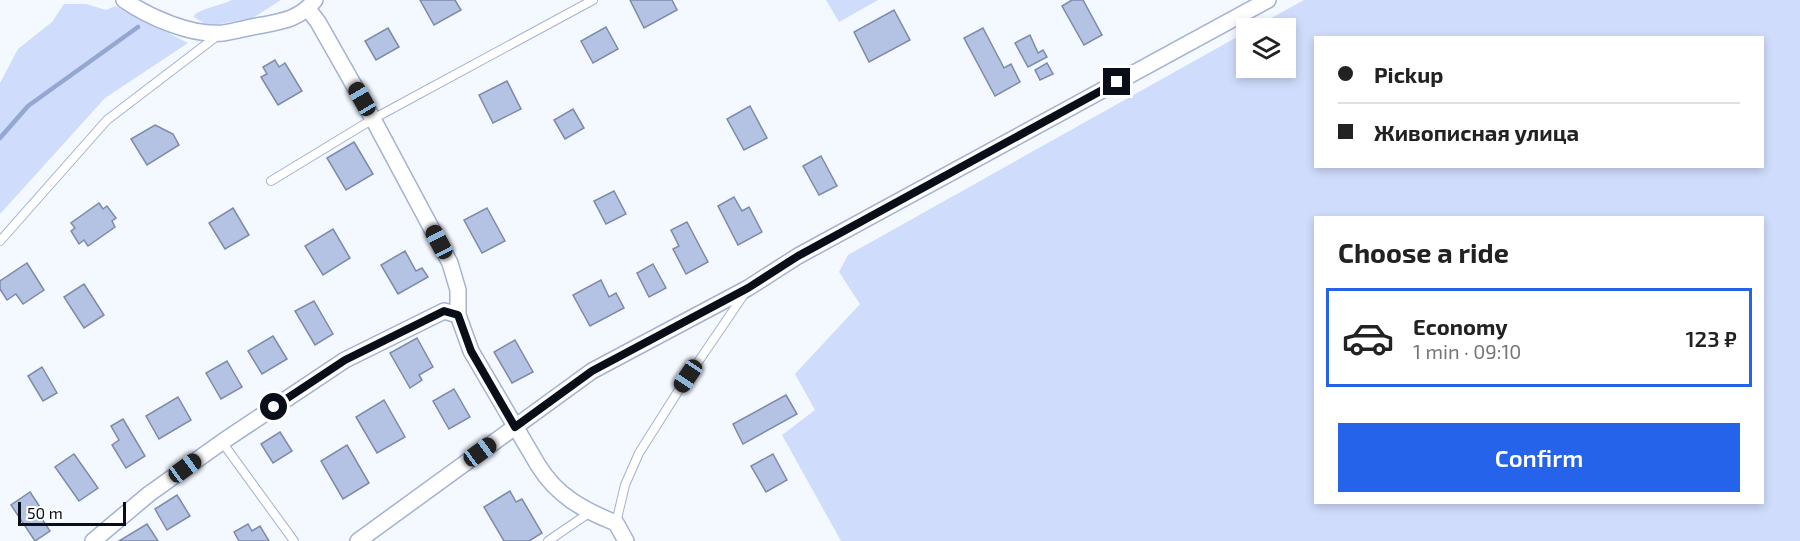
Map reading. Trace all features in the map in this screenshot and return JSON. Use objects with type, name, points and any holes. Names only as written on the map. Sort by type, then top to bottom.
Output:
[{"type":"street","points":[[124,0],[143,12],[192,31],[220,33],[294,18],[312,4],[318,22],[450,262],[458,290],[458,315],[471,351],[515,427],[547,480],[565,498],[589,513],[616,523],[626,541]]},
{"type":"street","points":[[358,541],[592,371],[748,288],[798,256],[1268,0]]},
{"type":"street","points":[[93,541],[149,494],[345,360],[444,311],[458,315]]},
{"type":"lane","points":[[271,181],[373,119],[593,0]]},
{"type":"lane","points":[[0,241],[107,120],[220,33]]},
{"type":"lane","points":[[616,523],[625,485],[639,453],[748,288]]},
{"type":"lane","points":[[222,442],[294,541]]},
{"type":"lane","points":[[548,541],[589,513]]},
{"type":"shaded area","points":[[232,0],[281,0],[253,18],[208,26],[194,17],[199,12]]},
{"type":"shaded area","points":[[826,0],[878,0],[839,22]]},
{"type":"shaded area","points":[[1304,0],[1800,0],[1800,541],[841,541],[782,435],[815,410],[795,374],[860,304],[839,272],[848,255],[1236,38],[1236,78],[1296,78],[1296,18],[1271,18]]},
{"type":"shaded area","points":[[64,4],[86,4],[106,10],[115,6],[188,43],[105,98],[0,214],[0,83],[18,49],[52,22]]},
{"type":"building","points":[[420,0],[455,0],[461,10],[434,25]]},
{"type":"building","points":[[630,0],[672,0],[677,10],[644,28]]},
{"type":"building","points":[[1072,0],[1083,0],[1102,35],[1084,45],[1062,6]]},
{"type":"building","points":[[894,10],[910,40],[869,62],[854,32]]},
{"type":"building","points":[[606,27],[618,49],[593,63],[581,41]]},
{"type":"building","points":[[388,28],[399,47],[376,60],[365,41]]},
{"type":"building","points":[[983,28],[1004,68],[1011,64],[1020,82],[995,96],[964,38]]},
{"type":"building","points":[[1030,35],[1038,53],[1043,50],[1047,57],[1028,67],[1015,43]]},
{"type":"building","points":[[275,60],[279,67],[285,63],[302,91],[278,105],[261,77],[267,74],[263,67]]},
{"type":"building","points":[[1047,63],[1053,74],[1040,80],[1035,70]]},
{"type":"building","points":[[507,81],[521,109],[493,123],[479,95]]},
{"type":"building","points":[[750,106],[767,138],[744,150],[727,119]]},
{"type":"building","points":[[573,109],[584,128],[565,139],[554,120]]},
{"type":"building","points":[[155,125],[173,134],[179,145],[147,165],[131,139]]},
{"type":"building","points":[[354,142],[373,174],[346,190],[327,158]]},
{"type":"building","points":[[821,156],[837,186],[819,195],[803,166]]},
{"type":"building","points":[[614,191],[626,214],[606,224],[594,201]]},
{"type":"building","points":[[734,197],[742,211],[749,207],[762,232],[738,245],[718,206]]},
{"type":"building","points":[[99,203],[103,209],[107,206],[116,218],[112,221],[115,227],[88,246],[84,240],[79,244],[71,231],[75,228],[71,223]]},
{"type":"building","points":[[233,208],[249,235],[225,249],[209,223]]},
{"type":"building","points":[[487,208],[505,241],[482,253],[464,220]]},
{"type":"building","points":[[687,222],[708,262],[686,274],[673,249],[679,246],[671,230]]},
{"type":"building","points":[[333,229],[350,258],[323,275],[305,246]]},
{"type":"building","points":[[405,251],[416,271],[422,268],[428,277],[398,294],[381,265]]},
{"type":"building","points":[[27,263],[44,290],[23,304],[16,294],[7,300],[0,289],[0,281]]},
{"type":"building","points":[[653,264],[666,288],[649,297],[637,273]]},
{"type":"building","points":[[601,280],[609,297],[616,293],[624,308],[590,326],[573,295]]},
{"type":"building","points":[[84,284],[104,315],[84,328],[64,297]]},
{"type":"building","points":[[314,301],[333,334],[315,345],[295,311]]},
{"type":"building","points":[[273,336],[287,359],[262,374],[248,351]]},
{"type":"building","points":[[417,338],[433,367],[419,375],[422,380],[410,388],[390,353]]},
{"type":"building","points":[[515,340],[533,372],[512,383],[494,352]]},
{"type":"building","points":[[227,361],[242,387],[221,399],[206,373]]},
{"type":"building","points":[[42,367],[57,393],[43,401],[28,376]]},
{"type":"building","points":[[454,389],[470,417],[449,429],[433,401]]},
{"type":"building","points":[[786,395],[797,414],[743,444],[733,424]]},
{"type":"building","points":[[178,397],[191,420],[159,439],[146,416]]},
{"type":"building","points":[[384,400],[405,437],[377,453],[356,417]]},
{"type":"building","points":[[123,419],[145,456],[126,468],[112,445],[119,440],[111,426]]},
{"type":"building","points":[[280,432],[292,451],[273,463],[261,444]]},
{"type":"building","points":[[347,445],[369,483],[343,499],[321,461]]},
{"type":"building","points":[[74,454],[98,488],[79,501],[55,467]]},
{"type":"building","points":[[773,454],[787,480],[766,492],[751,466]]},
{"type":"building","points":[[510,491],[516,502],[522,499],[542,533],[529,541],[504,541],[484,507]]},
{"type":"building","points":[[30,492],[42,510],[38,513],[50,531],[35,541],[11,505]]},
{"type":"building","points":[[177,495],[190,516],[167,530],[155,509]]},
{"type":"building","points":[[147,524],[158,541],[119,541]]},
{"type":"building","points":[[248,524],[252,531],[260,526],[269,541],[239,541],[234,532]]},
{"type":"waterway","points":[[0,138],[28,106],[138,27]]},
{"type":"route","points":[[274,407],[345,360],[444,311],[458,315],[471,351],[515,427],[592,371],[748,288],[798,256],[1117,82]]}]
